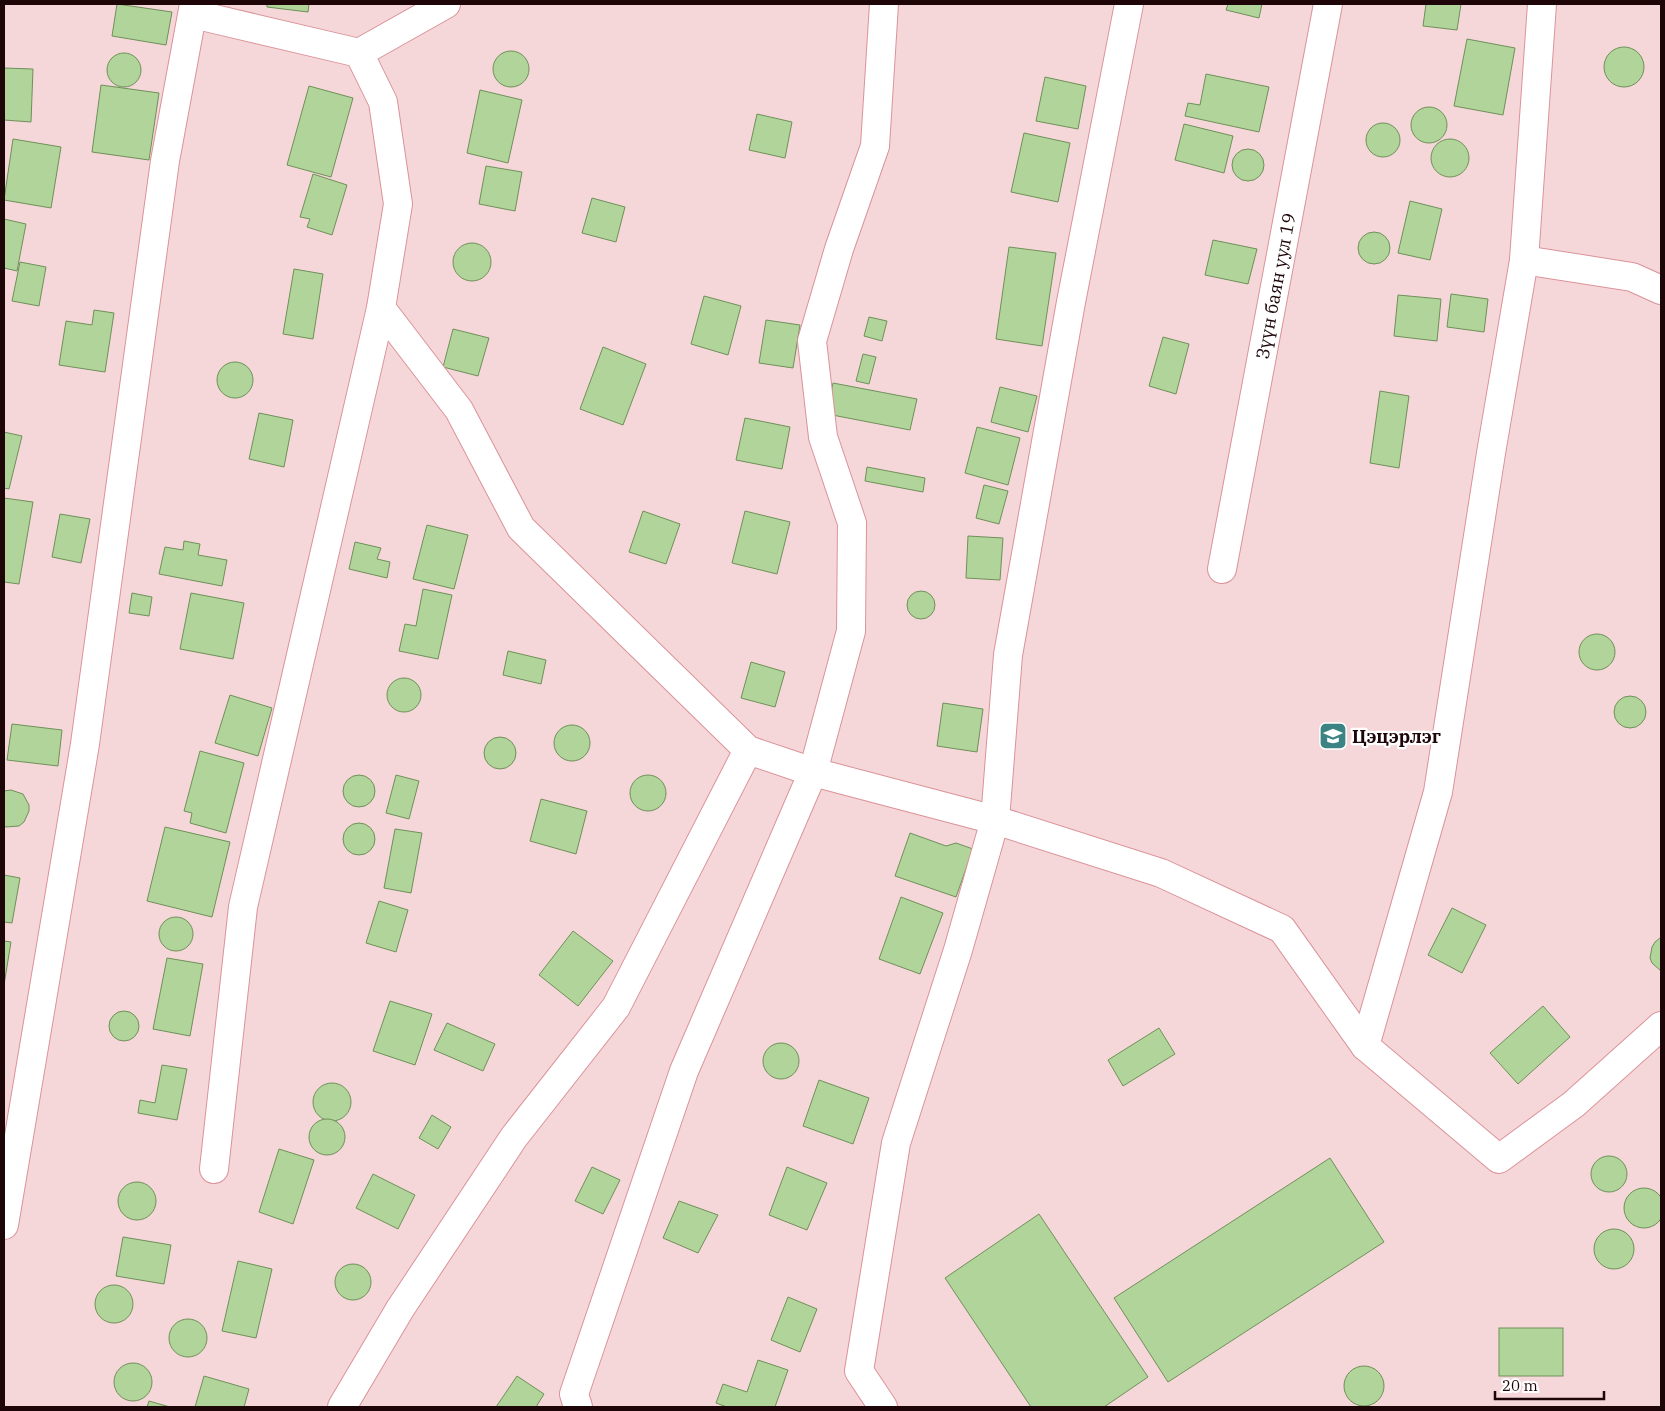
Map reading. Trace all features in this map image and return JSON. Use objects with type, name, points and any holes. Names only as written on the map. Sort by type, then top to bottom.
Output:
[{"type":"street","points":[[4,1225],[85,744],[165,161],[194,4]]},
{"type":"street","points":[[199,4],[206,17],[359,53],[446,4]]},
{"type":"street","points":[[578,1407],[574,1394],[684,1071],[813,772],[851,631],[852,523],[823,438],[812,340],[839,249],[876,146],[884,4]]},
{"type":"street","points":[[883,1407],[859,1370],[896,1143],[958,950],[995,820],[1008,655],[1071,302],[1129,4]]},
{"type":"street","name":"Зүүн баян уул 19","points":[[1222,569],[1328,4]]},
{"type":"street","points":[[1365,1046],[1438,792],[1491,453],[1524,260],[1542,4]]},
{"type":"street","points":[[214,1169],[243,907],[381,308],[398,204],[383,102],[359,53]]},
{"type":"street","points":[[1524,260],[1632,277],[1661,290]]},
{"type":"street","points":[[381,308],[459,410],[521,528],[748,750],[813,772],[995,820],[1161,873],[1282,929],[1365,1046],[1499,1159],[1574,1104],[1661,1026]]},
{"type":"street","points":[[342,1407],[400,1309],[514,1137],[616,1007],[748,750]]},
{"type":"building","points":[[117,4],[172,12],[166,45],[112,36]]},
{"type":"building","points":[[267,4],[309,4],[308,12],[267,7]]},
{"type":"building","points":[[1228,4],[1262,4],[1259,18],[1226,10]]},
{"type":"building","points":[[1426,4],[1461,4],[1457,30],[1423,26]]},
{"type":"building","points":[[1467,39],[1515,48],[1503,115],[1454,106]]},
{"type":"building","points":[[1628,47],[1635,50],[1641,56],[1644,67],[1643,75],[1635,84],[1628,87],[1620,87],[1613,84],[1605,75],[1604,63],[1607,56],[1616,48]]},
{"type":"building","points":[[511,51],[518,52],[524,56],[528,62],[528,76],[524,82],[518,86],[511,87],[504,86],[498,82],[494,76],[493,69],[494,62],[498,56],[504,52]]},
{"type":"building","points":[[124,53],[131,54],[136,58],[140,63],[140,77],[136,82],[131,86],[124,87],[117,86],[112,82],[108,77],[107,70],[108,63],[112,58],[117,54]]},
{"type":"building","points":[[4,68],[33,69],[31,122],[4,120]]},
{"type":"building","points":[[1206,74],[1269,87],[1259,132],[1185,116],[1188,103],[1200,105]]},
{"type":"building","points":[[1045,77],[1086,86],[1078,129],[1036,121]]},
{"type":"building","points":[[101,85],[159,93],[149,160],[92,152]]},
{"type":"building","points":[[309,86],[353,98],[331,177],[287,165]]},
{"type":"building","points":[[480,90],[522,100],[508,163],[467,153]]},
{"type":"building","points":[[1429,107],[1436,108],[1442,112],[1446,118],[1446,132],[1442,138],[1436,142],[1429,143],[1422,142],[1416,138],[1412,132],[1411,125],[1412,118],[1416,112],[1422,108]]},
{"type":"building","points":[[757,114],[792,122],[785,158],[749,150]]},
{"type":"building","points":[[1383,123],[1395,128],[1400,140],[1395,152],[1383,157],[1371,152],[1366,140],[1371,128]]},
{"type":"building","points":[[1184,124],[1233,136],[1224,173],[1175,160]]},
{"type":"building","points":[[1024,133],[1070,143],[1058,202],[1011,192]]},
{"type":"building","points":[[13,139],[61,147],[51,208],[4,200]]},
{"type":"building","points":[[1450,139],[1464,144],[1469,158],[1464,172],[1450,177],[1436,172],[1431,158],[1436,144]]},
{"type":"building","points":[[1248,149],[1254,150],[1259,154],[1263,159],[1263,171],[1259,176],[1254,180],[1248,181],[1242,180],[1237,176],[1233,171],[1232,165],[1233,159],[1237,154],[1242,150]]},
{"type":"building","points":[[486,166],[522,172],[515,211],[479,204]]},
{"type":"building","points":[[313,174],[347,185],[332,235],[307,227],[310,219],[300,217]]},
{"type":"building","points":[[592,198],[625,207],[616,242],[582,233]]},
{"type":"building","points":[[1410,201],[1442,209],[1430,260],[1398,253]]},
{"type":"building","points":[[4,219],[26,224],[17,271],[4,268]]},
{"type":"building","points":[[1374,232],[1380,233],[1385,237],[1389,242],[1389,254],[1385,259],[1380,263],[1374,264],[1368,263],[1363,259],[1359,254],[1358,248],[1359,242],[1363,237],[1368,233]]},
{"type":"building","points":[[1213,240],[1257,249],[1248,284],[1205,275]]},
{"type":"building","points":[[472,243],[485,249],[491,262],[485,275],[472,281],[459,275],[453,262],[459,249]]},
{"type":"building","points":[[1009,247],[1056,253],[1042,346],[996,339]]},
{"type":"building","points":[[20,262],[46,267],[39,306],[12,301]]},
{"type":"building","points":[[294,269],[323,274],[313,339],[283,334]]},
{"type":"building","points":[[1451,294],[1488,299],[1484,332],[1447,327]]},
{"type":"building","points":[[1398,295],[1441,299],[1437,341],[1394,336]]},
{"type":"building","points":[[704,296],[741,306],[728,355],[691,344]]},
{"type":"building","points":[[94,310],[114,313],[105,372],[59,365],[66,321],[92,325]]},
{"type":"building","points":[[869,317],[887,321],[882,341],[864,336]]},
{"type":"building","points":[[766,320],[800,325],[793,368],[759,363]]},
{"type":"building","points":[[453,329],[489,338],[478,376],[443,367]]},
{"type":"building","points":[[1163,337],[1189,344],[1176,394],[1149,386]]},
{"type":"building","points":[[603,347],[646,364],[623,425],[580,409]]},
{"type":"building","points":[[863,354],[876,357],[869,384],[856,381]]},
{"type":"building","points":[[235,362],[242,363],[248,367],[252,373],[252,387],[248,393],[242,397],[235,398],[228,397],[222,393],[218,387],[217,380],[218,373],[222,367],[228,363]]},
{"type":"building","points":[[833,383],[917,399],[910,430],[827,414]]},
{"type":"building","points":[[1000,387],[1037,396],[1028,432],[991,422]]},
{"type":"building","points":[[1380,391],[1409,396],[1399,468],[1370,463]]},
{"type":"building","points":[[259,413],[293,420],[284,467],[249,459]]},
{"type":"building","points":[[745,418],[790,427],[782,469],[736,460]]},
{"type":"building","points":[[977,427],[1020,438],[1008,485],[965,473]]},
{"type":"building","points":[[4,432],[22,436],[9,489],[4,488]]},
{"type":"building","points":[[867,467],[925,478],[923,492],[865,481]]},
{"type":"building","points":[[984,485],[1008,491],[999,524],[976,518]]},
{"type":"building","points":[[4,498],[33,502],[19,584],[4,582]]},
{"type":"building","points":[[643,511],[680,524],[666,564],[629,552]]},
{"type":"building","points":[[745,511],[790,522],[777,574],[732,563]]},
{"type":"building","points":[[60,514],[90,519],[81,563],[52,557]]},
{"type":"building","points":[[427,525],[468,535],[454,589],[413,579]]},
{"type":"building","points":[[968,536],[1003,538],[1000,580],[966,578]]},
{"type":"building","points":[[184,541],[200,544],[198,555],[227,560],[222,586],[159,574],[165,547],[183,550]]},
{"type":"building","points":[[355,542],[381,548],[377,559],[390,562],[387,578],[349,569]]},
{"type":"building","points":[[423,589],[452,595],[438,659],[399,651],[405,624],[416,626]]},
{"type":"building","points":[[921,591],[931,595],[935,605],[931,615],[921,619],[911,615],[907,605],[911,595]]},
{"type":"building","points":[[132,593],[152,597],[149,616],[129,613]]},
{"type":"building","points":[[191,593],[244,603],[233,659],[180,649]]},
{"type":"building","points":[[1597,634],[1609,640],[1615,652],[1609,664],[1597,670],[1585,664],[1579,652],[1585,640]]},
{"type":"building","points":[[508,651],[546,660],[541,684],[503,675]]},
{"type":"building","points":[[751,662],[785,672],[775,707],[741,698]]},
{"type":"building","points":[[404,678],[411,679],[416,683],[420,688],[420,702],[416,707],[411,711],[404,712],[397,711],[392,707],[388,702],[387,695],[388,688],[392,683],[397,679]]},
{"type":"building","points":[[230,695],[272,708],[258,756],[215,743]]},
{"type":"building","points":[[1630,696],[1636,697],[1641,701],[1645,706],[1645,718],[1641,723],[1636,727],[1630,728],[1624,727],[1619,723],[1615,718],[1614,712],[1615,706],[1619,701],[1624,697]]},
{"type":"building","points":[[943,703],[983,709],[977,752],[937,746]]},
{"type":"building","points":[[12,724],[62,730],[58,766],[7,760]]},
{"type":"building","points":[[572,725],[585,730],[590,743],[585,756],[572,761],[559,756],[554,743],[559,730]]},
{"type":"building","points":[[500,737],[512,741],[516,753],[512,765],[500,769],[488,765],[484,753],[488,741]]},
{"type":"building","points":[[200,751],[244,763],[226,833],[190,823],[192,813],[184,811]]},
{"type":"building","points":[[359,775],[371,779],[375,791],[371,803],[359,807],[347,803],[343,791],[347,779]]},
{"type":"building","points":[[396,775],[419,781],[409,819],[386,813]]},
{"type":"building","points":[[648,775],[661,780],[666,793],[661,806],[648,811],[635,806],[630,793],[635,780]]},
{"type":"building","points":[[11,790],[23,794],[29,805],[29,811],[24,822],[19,826],[6,827],[4,826],[4,791]]},
{"type":"building","points":[[541,799],[587,811],[576,854],[530,841]]},
{"type":"building","points":[[359,823],[371,827],[375,839],[371,851],[359,855],[347,851],[343,839],[347,827]]},
{"type":"building","points":[[165,827],[230,842],[212,917],[147,901]]},
{"type":"building","points":[[395,829],[422,833],[411,893],[384,888]]},
{"type":"building","points":[[910,833],[946,846],[956,843],[973,849],[956,897],[895,876]]},
{"type":"building","points":[[4,875],[20,878],[12,923],[4,922]]},
{"type":"building","points":[[901,897],[943,913],[920,974],[879,959]]},
{"type":"building","points":[[379,901],[408,910],[396,952],[366,943]]},
{"type":"building","points":[[1452,908],[1486,925],[1462,973],[1428,955]]},
{"type":"building","points":[[176,917],[188,922],[193,934],[188,946],[176,951],[164,946],[159,934],[164,922]]},
{"type":"building","points":[[573,931],[613,961],[578,1006],[539,975]]},
{"type":"building","points":[[1660,938],[1661,971],[1652,963],[1650,958],[1652,947]]},
{"type":"building","points":[[4,941],[11,942],[4,985]]},
{"type":"building","points":[[167,958],[203,964],[190,1036],[153,1029]]},
{"type":"building","points":[[390,1001],[432,1014],[415,1065],[373,1051]]},
{"type":"building","points":[[1543,1006],[1570,1037],[1518,1084],[1490,1053]]},
{"type":"building","points":[[124,1011],[135,1015],[139,1026],[135,1037],[124,1041],[113,1037],[109,1026],[113,1015]]},
{"type":"building","points":[[447,1023],[495,1044],[483,1071],[434,1050]]},
{"type":"building","points":[[1159,1028],[1175,1054],[1123,1086],[1108,1060]]},
{"type":"building","points":[[781,1043],[788,1044],[794,1048],[798,1054],[798,1068],[794,1074],[788,1078],[781,1079],[774,1078],[768,1074],[764,1068],[763,1061],[764,1054],[768,1048],[774,1044]]},
{"type":"building","points":[[162,1065],[187,1069],[177,1120],[138,1113],[140,1100],[155,1103]]},
{"type":"building","points":[[819,1080],[869,1098],[853,1144],[803,1126]]},
{"type":"building","points":[[332,1083],[345,1089],[351,1102],[345,1115],[332,1121],[319,1115],[313,1102],[319,1089]]},
{"type":"building","points":[[432,1115],[451,1127],[438,1149],[419,1138]]},
{"type":"building","points":[[327,1119],[334,1120],[340,1124],[344,1130],[344,1144],[340,1150],[334,1154],[327,1155],[320,1154],[314,1150],[310,1144],[309,1137],[310,1130],[314,1124],[320,1120]]},
{"type":"building","points":[[279,1149],[314,1160],[293,1224],[259,1212]]},
{"type":"building","points":[[1609,1156],[1621,1162],[1627,1174],[1621,1186],[1609,1192],[1597,1186],[1591,1174],[1597,1162]]},
{"type":"building","points":[[1330,1158],[1384,1242],[1168,1382],[1114,1298]]},
{"type":"building","points":[[592,1167],[620,1180],[603,1214],[575,1201]]},
{"type":"building","points":[[787,1167],[827,1183],[807,1230],[769,1215]]},
{"type":"building","points":[[373,1174],[415,1195],[398,1229],[356,1208]]},
{"type":"building","points":[[137,1182],[150,1188],[156,1201],[150,1214],[137,1220],[124,1214],[118,1201],[124,1188]]},
{"type":"building","points":[[1644,1188],[1658,1194],[1664,1208],[1658,1222],[1644,1228],[1630,1222],[1624,1208],[1630,1194]]},
{"type":"building","points":[[679,1201],[718,1215],[698,1253],[663,1238]]},
{"type":"building","points":[[1039,1214],[1148,1377],[1104,1407],[1031,1407],[945,1278]]},
{"type":"building","points":[[1618,1229],[1625,1232],[1631,1238],[1634,1249],[1633,1257],[1625,1266],[1618,1269],[1610,1269],[1603,1266],[1595,1257],[1594,1245],[1597,1238],[1606,1230]]},
{"type":"building","points":[[123,1237],[171,1245],[164,1284],[116,1276]]},
{"type":"building","points":[[238,1261],[272,1269],[256,1338],[222,1331]]},
{"type":"building","points":[[353,1264],[360,1265],[366,1269],[370,1275],[370,1289],[366,1295],[360,1299],[353,1300],[346,1299],[340,1295],[336,1289],[335,1282],[336,1275],[340,1269],[346,1265]]},
{"type":"building","points":[[114,1285],[121,1286],[127,1291],[132,1297],[132,1311],[127,1317],[121,1322],[114,1323],[107,1322],[101,1317],[96,1311],[95,1304],[96,1297],[101,1291],[107,1286]]},
{"type":"building","points":[[788,1297],[817,1309],[800,1352],[771,1340]]},
{"type":"building","points":[[188,1319],[201,1325],[207,1338],[201,1351],[188,1357],[175,1351],[169,1338],[175,1325]]},
{"type":"building","points":[[1499,1328],[1563,1328],[1563,1376],[1499,1376]]},
{"type":"building","points":[[758,1360],[788,1370],[775,1407],[727,1407],[716,1403],[723,1384],[747,1392]]},
{"type":"building","points":[[133,1363],[147,1368],[152,1382],[147,1396],[133,1401],[119,1396],[114,1382],[119,1368]]},
{"type":"building","points":[[1368,1366],[1375,1369],[1381,1375],[1384,1386],[1383,1394],[1375,1403],[1368,1406],[1360,1406],[1353,1403],[1345,1394],[1344,1382],[1347,1375],[1356,1367]]},
{"type":"building","points":[[204,1376],[249,1389],[244,1407],[195,1407]]},
{"type":"building","points":[[517,1376],[544,1394],[536,1407],[496,1407]]},
{"type":"building","points":[[149,1401],[170,1407],[147,1407]]},
{"type":"place","name":"Цэцэрлэг","points":[[1333,736]]}]
